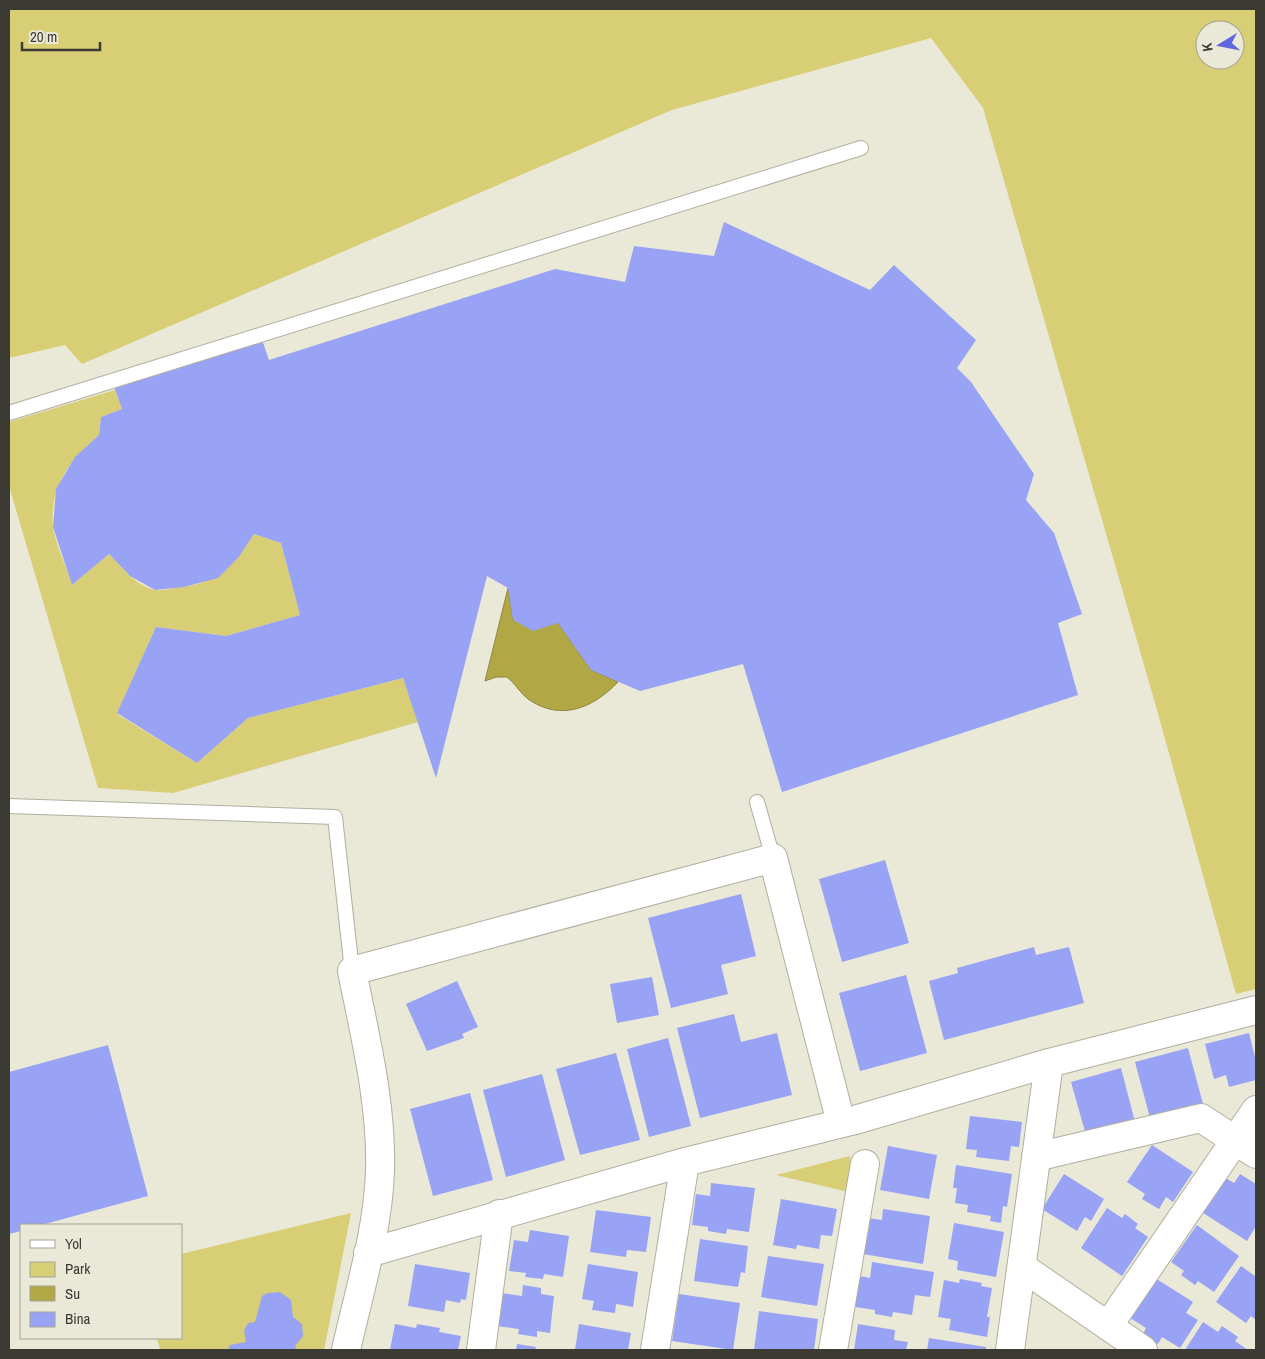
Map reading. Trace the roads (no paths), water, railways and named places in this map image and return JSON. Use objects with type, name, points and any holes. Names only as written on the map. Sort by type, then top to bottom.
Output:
[{"type":"street","points":[[346,1350],[378,1200],[380,1143],[367,1046],[352,971],[773,858],[842,1123]]},
{"type":"street","points":[[368,1253],[686,1162],[842,1123],[1049,1064],[1256,1010]]},
{"type":"street","points":[[1010,1350],[1049,1064]]},
{"type":"street","points":[[1108,1326],[1246,1147],[1256,1110]]},
{"type":"street","points":[[1036,1158],[1201,1118],[1246,1147]]},
{"type":"street","points":[[655,1350],[686,1162]]},
{"type":"street","points":[[833,1350],[865,1164]]},
{"type":"street","points":[[481,1350],[499,1214]]},
{"type":"street","points":[[1022,1268],[1143,1350]]},
{"type":"lane","points":[[9,412],[861,148]]},
{"type":"lane","points":[[757,802],[773,858]]},
{"type":"lane","points":[[9,806],[335,817],[352,971]]},
{"type":"water","points":[[508,588],[513,620],[558,623],[591,670],[618,682],[598,699],[587,705],[564,711],[540,706],[528,699],[507,677],[496,677],[485,681]]}]
